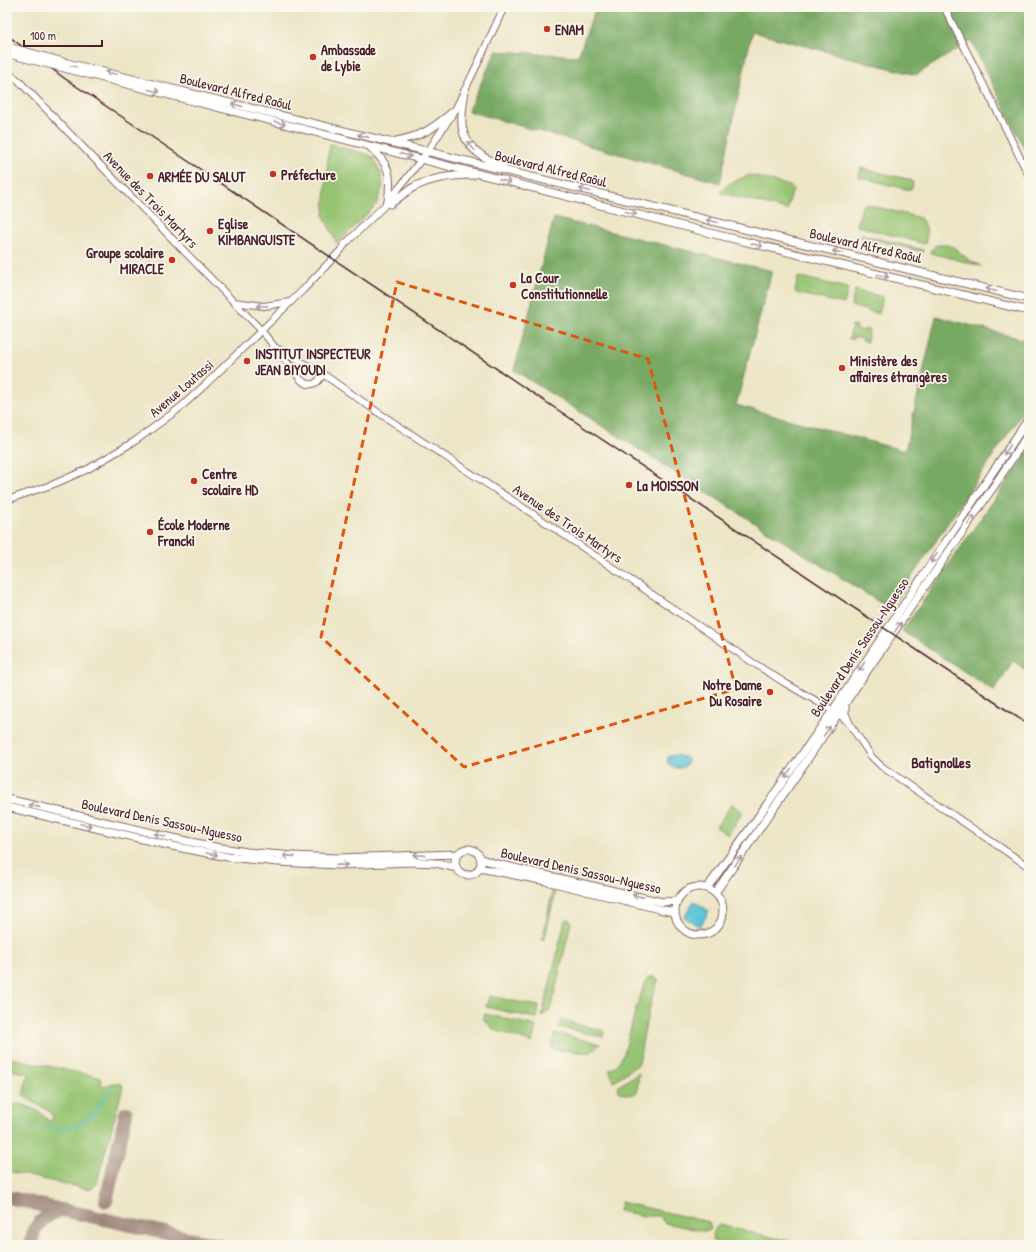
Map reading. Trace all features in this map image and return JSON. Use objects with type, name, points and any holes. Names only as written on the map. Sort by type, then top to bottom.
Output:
[{"type":"main road","name":"Avenue Loutassi","points":[[7,500],[54,484],[88,469],[135,441],[181,407],[290,302],[341,250],[345,244],[389,203],[430,152],[448,125],[504,7]]},
{"type":"main road","points":[[944,7],[1029,176]]},
{"type":"main road","name":"Boulevard Alfred Raôul","points":[[10,51],[67,63],[516,172],[1029,299]]},
{"type":"main road","name":"Boulevard Alfred Raôul","points":[[10,51],[76,71],[424,160],[718,235],[1029,311]]},
{"type":"main road","name":"Avenue des Trois Martyrs","points":[[7,72],[23,86],[261,330],[296,374],[306,384],[314,384],[323,374]]},
{"type":"main road","points":[[465,90],[462,112],[462,127],[465,140],[471,148],[482,156],[516,172]]},
{"type":"main road","points":[[390,142],[421,134],[438,124],[455,110]]},
{"type":"main road","points":[[368,145],[384,161],[388,170],[390,180],[389,203]]},
{"type":"main road","points":[[389,203],[426,182],[451,176],[483,175]]},
{"type":"main road","points":[[234,302],[264,306],[290,302]]},
{"type":"main road","name":"Avenue des Trois Martyrs","points":[[274,346],[323,374],[376,411],[545,522],[709,634],[849,723],[871,756],[881,766],[1029,867]]},
{"type":"main road","name":"Boulevard Denis Sassou-Nguesso","points":[[715,893],[1029,418]]},
{"type":"main road","name":"Boulevard Denis Sassou-Nguesso","points":[[707,888],[834,713],[845,704],[1029,433]]},
{"type":"main road","points":[[845,704],[845,714],[849,723]]},
{"type":"main road","name":"Avenue des Trois Martyrs","points":[[834,713],[853,730]]},
{"type":"main road","name":"Boulevard Denis Sassou-Nguesso","points":[[7,799],[173,838],[247,852],[337,858],[458,854]]},
{"type":"main road","name":"Boulevard Denis Sassou-Nguesso","points":[[7,807],[172,846],[228,857],[286,863],[338,865],[410,862],[436,863],[457,868]]},
{"type":"main road","points":[[462,850],[472,850],[478,853],[481,859],[479,868],[476,872],[467,875],[462,873],[457,868],[455,861],[458,854],[462,850]]},
{"type":"main road","name":"Boulevard Denis Sassou-Nguesso","points":[[481,859],[662,902],[676,901]]},
{"type":"main road","name":"Boulevard Denis Sassou-Nguesso","points":[[479,868],[546,881],[674,912]]},
{"type":"main road","points":[[699,886],[707,888],[715,893],[721,901],[723,910],[722,919],[718,928],[710,934],[701,936],[691,935],[683,930],[677,923],[674,912],[676,901],[682,893],[699,886]]},
{"type":"highlighted area","points":[[397,282],[648,359],[736,689],[464,767],[321,637]]},
{"type":"green space","points":[[596,7],[1029,7],[1029,157],[971,41],[916,75],[752,32],[720,183],[468,111],[496,51],[578,56]]},
{"type":"green space","points":[[330,144],[373,157],[380,171],[383,186],[376,205],[337,244],[324,216]]},
{"type":"green space","points":[[861,168],[911,180],[913,182],[912,188],[910,190],[859,177]]},
{"type":"green space","points":[[751,175],[790,186],[793,189],[787,210],[720,193],[729,184]]},
{"type":"green space","points":[[866,204],[920,218],[925,224],[927,230],[925,244],[857,226],[862,206]]},
{"type":"green space","points":[[554,218],[772,271],[736,405],[905,451],[936,316],[1029,341],[1029,403],[890,609],[514,370]]},
{"type":"green space","points":[[860,234],[923,250],[923,252],[860,236]]},
{"type":"green space","points":[[936,245],[948,245],[953,247],[969,260],[981,266],[931,253],[932,249]]},
{"type":"green space","points":[[800,277],[848,288],[844,304],[796,293],[795,291],[798,278]]},
{"type":"green space","points":[[855,290],[883,297],[879,314],[851,306]]},
{"type":"green space","points":[[852,325],[857,326],[856,329],[865,331],[865,329],[869,330],[867,342],[862,341],[863,339],[854,337],[853,339],[849,339]]},
{"type":"green space","points":[[1029,450],[1029,672],[1013,661],[994,691],[902,631]]},
{"type":"green space","points":[[732,804],[743,812],[728,835],[716,827]]},
{"type":"green space","points":[[549,887],[553,888],[555,893],[545,939],[542,940],[552,893]]},
{"type":"green space","points":[[568,919],[571,923],[551,1008],[542,1016],[565,920]]},
{"type":"green space","points":[[648,977],[655,977],[658,981],[646,1022],[639,1064],[614,1081],[609,1070],[620,1061],[624,1053],[639,998]]},
{"type":"green space","points":[[489,996],[539,1006],[537,1018],[486,1007]]},
{"type":"green space","points":[[485,1014],[536,1026],[532,1043],[493,1029],[483,1019]]},
{"type":"green space","points":[[561,1020],[604,1031],[603,1037],[559,1027]]},
{"type":"green space","points":[[555,1033],[600,1044],[590,1053],[551,1049]]},
{"type":"green space","points":[[7,1057],[98,1077],[101,1079],[103,1086],[113,1083],[122,1084],[123,1087],[97,1182],[92,1189],[7,1171],[7,1113],[10,1109],[19,1104],[40,1112],[48,1121],[51,1121],[53,1117],[49,1111],[23,1096],[29,1074],[7,1069]]},
{"type":"green space","points":[[639,1073],[637,1092],[635,1094],[630,1095],[618,1091],[617,1087]]},
{"type":"green space","points":[[621,1202],[709,1222],[711,1228],[707,1231],[703,1231],[665,1223],[660,1216],[645,1216],[619,1211]]},
{"type":"green space","points":[[719,1225],[806,1245],[730,1245],[712,1241],[714,1232]]},
{"type":"water","points":[[674,755],[684,757],[688,760],[687,764],[682,768],[675,768],[671,766],[667,760],[669,756]]},
{"type":"water","points":[[694,901],[709,911],[700,927],[684,917]]},
{"type":"waterway","points":[[7,1121],[57,1129],[76,1126],[93,1114],[100,1106],[111,1087]]},
{"type":"taxiway","points":[[106,1201],[126,1113]]},
{"type":"taxiway","points":[[7,1197],[61,1210]]},
{"type":"taxiway","points":[[31,1245],[34,1230],[41,1221],[51,1214],[61,1210],[218,1245]]},
{"type":"railway","points":[[7,35],[64,78],[1029,725]]},
{"type":"place","name":"ENAM","points":[[547,29]]},
{"type":"place","name":"Ambassade de Lybie","points":[[313,57]]},
{"type":"place","name":"Préfecture","points":[[273,174]]},
{"type":"place","name":"ARMÉE DU SALUT","points":[[150,176]]},
{"type":"place","name":"Eglise KIMBANGUISTE","points":[[210,231]]},
{"type":"place","name":"Groupe scolaire MIRACLE","points":[[172,260]]},
{"type":"place","name":"La Cour Constitutionnelle","points":[[513,285]]},
{"type":"place","name":"INSTITUT INSPECTEUR JEAN BIYOUDI","points":[[247,361]]},
{"type":"place","name":"Ministère des affaires étrangères","points":[[842,368]]},
{"type":"place","name":"Centre scolaire HD","points":[[194,481]]},
{"type":"place","name":"La MOISSON","points":[[629,485]]},
{"type":"place","name":"École Moderne Francki","points":[[150,532]]},
{"type":"place","name":"Notre Dame Du Rosaire","points":[[770,692]]},
{"type":"district","name":"Batignolles","points":[[941,762]]}]
